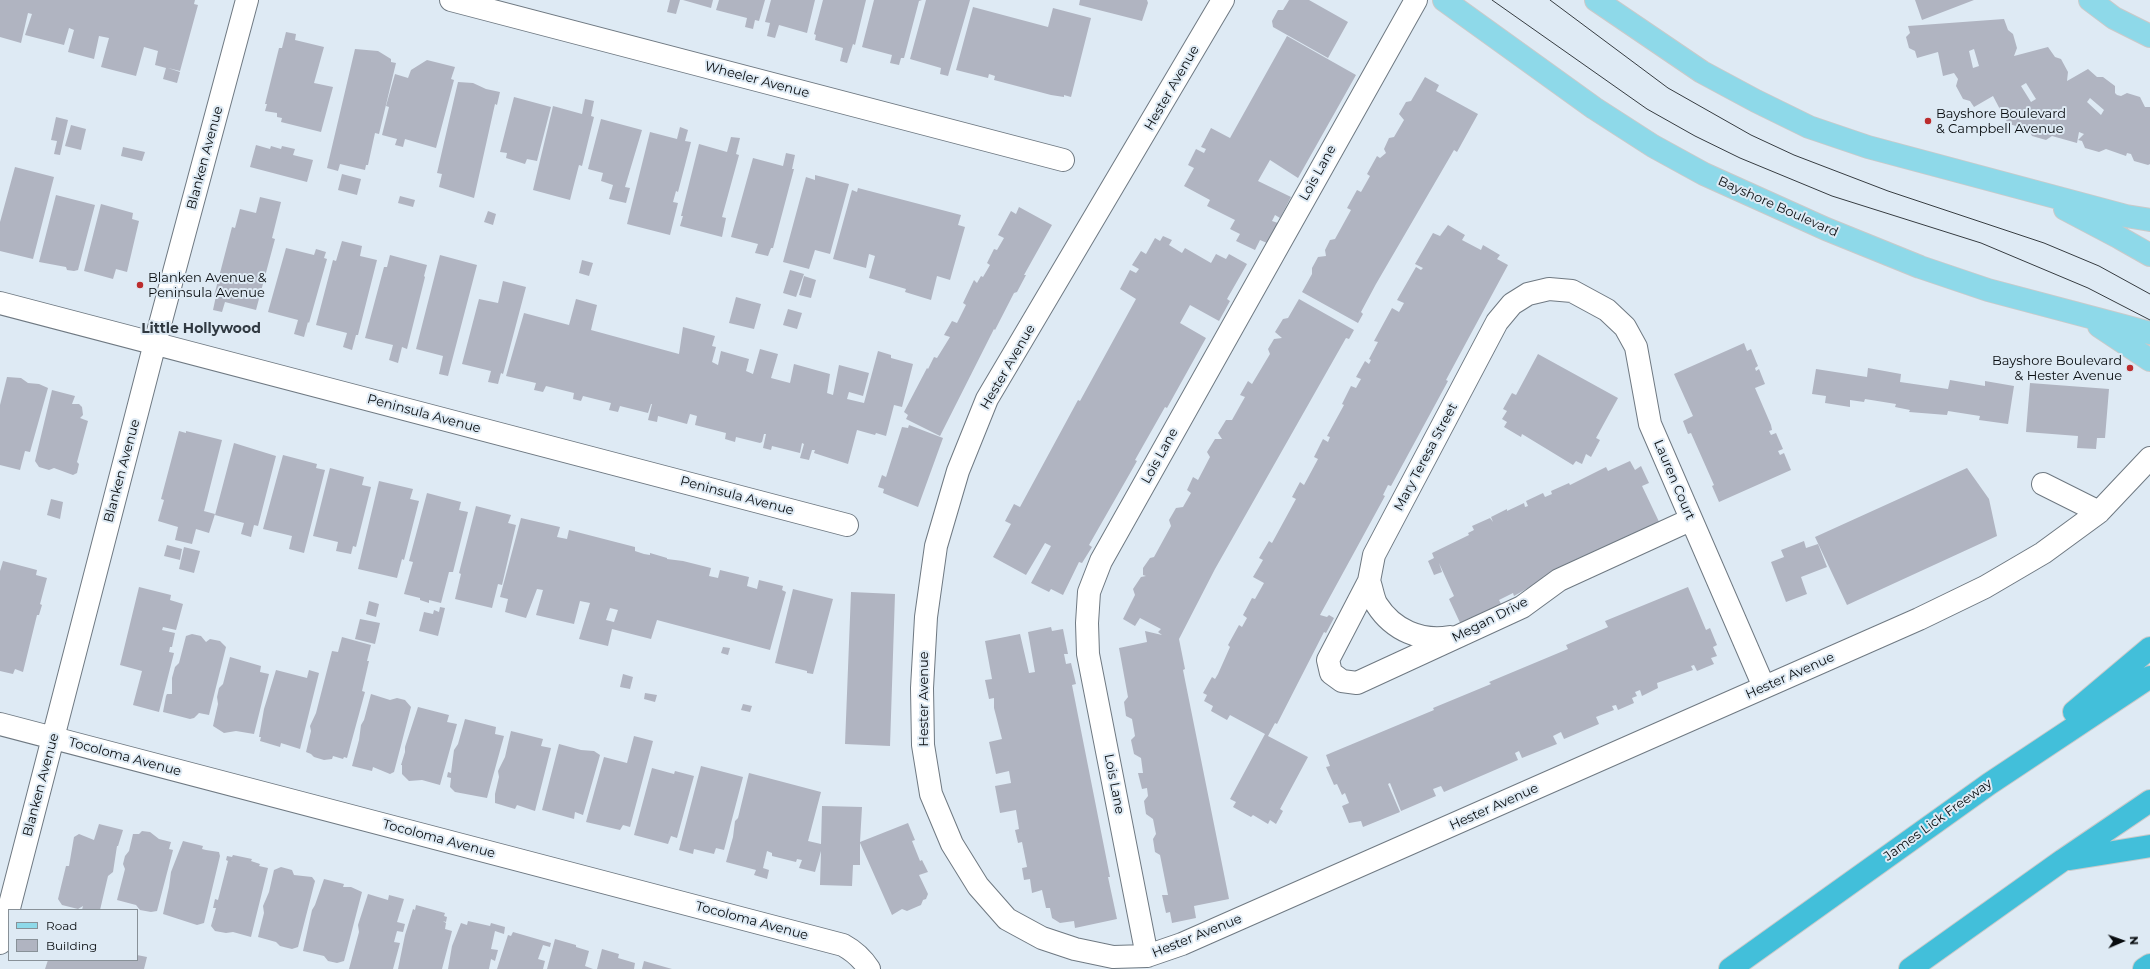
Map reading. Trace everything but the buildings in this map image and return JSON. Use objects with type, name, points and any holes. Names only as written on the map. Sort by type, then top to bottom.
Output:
[{"type":"highway","points":[[1989,784],[2150,648]]},
{"type":"highway","name":"James Lick Freeway","points":[[1730,969],[1989,784],[2150,677]]},
{"type":"highway","points":[[1910,969],[2063,860],[2150,801]]},
{"type":"highway","points":[[2063,860],[2150,846]]},
{"type":"highway","points":[[2144,969],[2150,965]]},
{"type":"main road","name":"Bayshore Boulevard","points":[[1444,0],[1594,108],[1653,146],[1704,174],[1826,229],[1920,267],[1988,290],[2150,333]]},
{"type":"main road","points":[[1596,0],[1702,72],[1756,101],[1810,127],[1868,147],[2126,216],[2150,220]]},
{"type":"main road","points":[[2090,0],[2114,18],[2150,36]]},
{"type":"main road","points":[[2025,189],[2150,255]]},
{"type":"main road","points":[[2082,315],[2150,360]]},
{"type":"street","name":"Blanken Avenue","points":[[9,909],[247,0]]},
{"type":"street","name":"Wheeler Avenue","points":[[451,0],[1063,160]]},
{"type":"street","name":"Hester Avenue","points":[[1223,0],[987,399],[958,471],[936,546],[926,618],[922,688],[923,745],[931,794],[952,844],[978,886],[1008,919],[1042,938],[1075,949],[1113,957],[1147,956],[1182,944],[1764,688],[1918,619],[1985,587],[2043,553],[2099,512],[2150,458]]},
{"type":"street","name":"Lois Lane","points":[[1147,956],[1088,654],[1087,623],[1089,592],[1100,561],[1416,0]]},
{"type":"street","name":"Mary Teresa Street","points":[[1331,673],[1328,660],[1369,581],[1374,555],[1497,322],[1512,304],[1528,294],[1549,289],[1572,291]]},
{"type":"street","name":"Lauren Court","points":[[1572,291],[1607,310],[1625,326],[1636,347],[1650,424],[1690,520],[1764,688]]},
{"type":"street","name":"Peninsula Avenue","points":[[0,303],[847,525]]},
{"type":"street","points":[[2043,484],[2099,512]]},
{"type":"street","name":"Megan Drive","points":[[1331,673],[1342,681],[1357,683],[1522,607],[1559,580],[1690,520]]},
{"type":"street","points":[[1369,581],[1376,604],[1395,625],[1418,637],[1444,638],[1463,634]]},
{"type":"street","name":"Tocoloma Avenue","points":[[0,724],[843,945],[862,958],[869,969]]},
{"type":"street","name":"Blanken Avenue","points":[[0,943],[8,912]]},
{"type":"tram line","points":[[1492,0],[1647,109],[1695,136],[1740,158],[1832,196],[1981,243],[2088,288],[2150,320]]},
{"type":"tram line","points":[[1550,0],[1668,88],[1751,135],[1794,155],[1888,191],[2044,243],[2099,266],[2150,294]]},
{"type":"place","name":"Bayshore Boulevard & Campbell Avenue","points":[[1928,121]]},
{"type":"place","name":"Blanken Avenue & Peninsula Avenue","points":[[140,285]]},
{"type":"place","name":"Bayshore Boulevard & Hester Avenue","points":[[2130,368]]},
{"type":"district","name":"Little Hollywood","points":[[201,329]]}]
